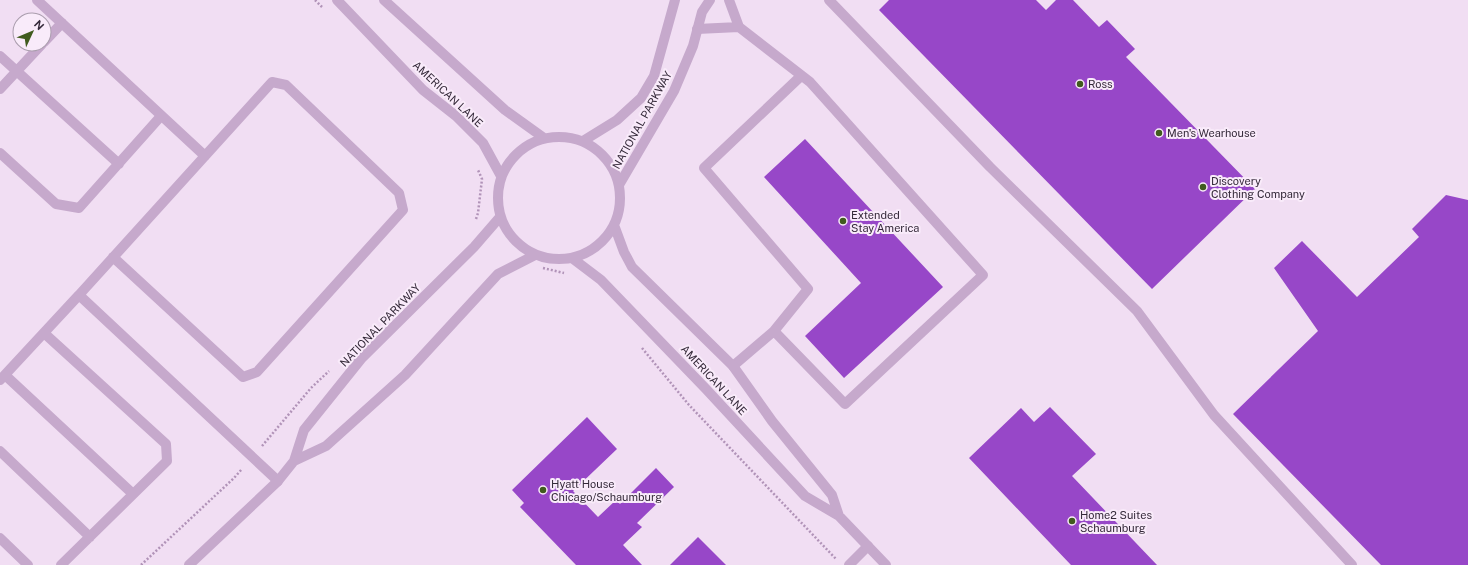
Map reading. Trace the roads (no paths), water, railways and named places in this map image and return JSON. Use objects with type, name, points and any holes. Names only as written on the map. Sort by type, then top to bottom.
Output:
[{"type":"street","points":[[37,0],[205,156]]},
{"type":"street","name":"AMERICAN LANE","points":[[337,0],[423,90],[456,116],[483,143],[501,176]]},
{"type":"street","points":[[384,0],[505,110],[544,138]]},
{"type":"street","name":"NATIONAL PARKWAY","points":[[583,141],[617,120],[641,98],[654,76],[675,0]]},
{"type":"street","name":"NATIONAL PARKWAY","points":[[619,185],[674,91],[693,46],[702,12],[710,0]]},
{"type":"street","points":[[729,0],[739,27],[815,88],[983,275],[845,404],[774,331]]},
{"type":"street","points":[[829,0],[990,167],[1137,311],[1214,415],[1352,565]]},
{"type":"street","points":[[52,34],[62,23]]},
{"type":"street","points":[[697,29],[739,27]]},
{"type":"street","points":[[0,90],[35,52]]},
{"type":"street","points":[[0,56],[118,164]]},
{"type":"street","points":[[733,366],[774,331],[808,289],[704,168],[801,76]]},
{"type":"street","points":[[113,257],[243,377],[257,372],[403,210],[399,193],[286,85],[272,82],[2,378],[133,494]]},
{"type":"street","points":[[0,153],[56,204],[79,208],[161,116]]},
{"type":"street","points":[[563,137],[583,141],[599,152],[608,162],[612,167],[619,185],[620,205],[614,225],[602,242],[585,254],[565,260],[544,258],[525,250],[510,236],[500,217],[497,196],[501,176],[511,159],[526,146],[544,138],[563,137]]},
{"type":"street","name":"NATIONAL PARKWAY","points":[[189,565],[278,480],[294,461],[304,430],[361,359],[474,247],[500,217]]},
{"type":"street","name":"AMERICAN LANE","points":[[614,225],[624,252],[632,267],[733,366],[772,421],[832,494],[839,516]]},
{"type":"street","name":"NATIONAL PARKWAY","points":[[294,461],[326,446],[405,375],[498,274],[535,255]]},
{"type":"street","name":"AMERICAN LANE","points":[[572,258],[612,291],[706,389],[805,496],[839,516],[886,565]]},
{"type":"street","points":[[79,295],[278,480]]},
{"type":"street","points":[[44,333],[166,444],[167,461],[61,565]]},
{"type":"street","points":[[0,451],[90,537]]},
{"type":"street","points":[[0,538],[28,565]]},
{"type":"street","points":[[849,565],[868,546]]},
{"type":"place","name":"Ross","points":[[1080,84]]},
{"type":"place","name":"Men's Wearhouse","points":[[1159,133]]},
{"type":"place","name":"Discovery Clothing Company","points":[[1203,187]]},
{"type":"place","name":"Extended Stay America","points":[[843,221]]},
{"type":"place","name":"Hyatt House Chicago/Schaumburg","points":[[543,490]]},
{"type":"place","name":"Home2 Suites Schaumburg","points":[[1072,521]]}]
